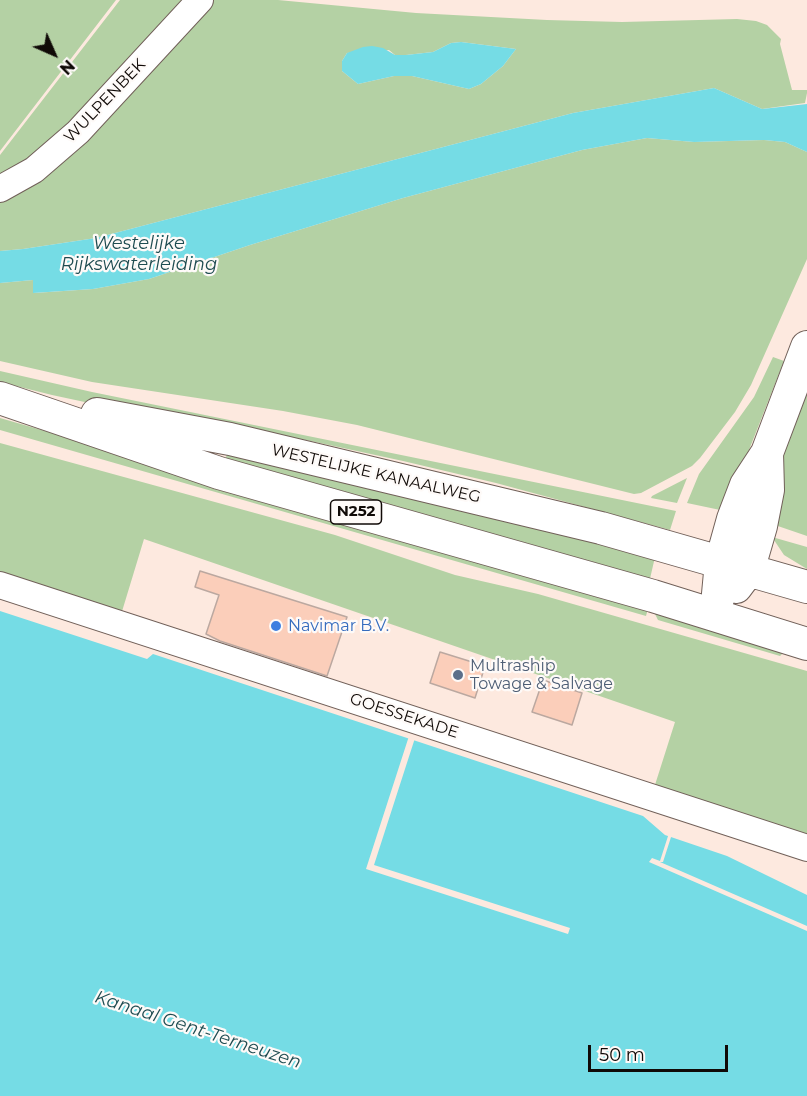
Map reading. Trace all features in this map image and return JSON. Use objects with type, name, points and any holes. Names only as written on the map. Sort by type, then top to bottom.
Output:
[{"type":"main road","points":[[716,615],[734,566],[746,485],[767,453],[807,347]]},
{"type":"main road","name":"WESTELIJKE KANAALWEG","points":[[0,397],[230,439],[601,528],[734,566]]},
{"type":"main road","name":"WESTELIJKE KANAALWEG","points":[[0,397],[219,473],[716,615]]},
{"type":"main road","name":"N252","points":[[734,566],[807,587]]},
{"type":"main road","name":"N252","points":[[716,615],[807,644]]},
{"type":"street","name":"WULPENBEK","points":[[0,189],[34,170],[78,132],[200,0]]},
{"type":"street","name":"GOESSEKADE","points":[[0,585],[807,848]]},
{"type":"green space","points":[[0,0],[116,0],[0,151]]},
{"type":"green space","points":[[120,0],[184,0],[97,97],[36,159],[0,179],[0,155]]},
{"type":"green space","points":[[210,0],[278,0],[416,13],[547,20],[622,22],[737,19],[756,21],[767,25],[781,39],[780,44],[792,90],[807,90],[805,103],[762,109],[714,88],[573,113],[96,238],[23,249],[0,251],[0,196]],"holes":[[[461,42],[516,49],[503,66],[481,84],[469,89],[412,76],[394,76],[358,84],[342,71],[342,61],[347,53],[389,50],[395,55],[406,55],[433,52],[451,43]]]},
{"type":"green space","points":[[647,138],[694,142],[764,140],[785,142],[807,152],[807,259],[751,385],[735,412],[692,466],[641,493],[634,494],[357,425],[283,411],[92,382],[0,361],[0,283],[33,280],[34,293],[93,289],[149,279],[403,198],[582,150]]},
{"type":"green space","points":[[773,357],[784,361],[725,511],[687,503],[699,474],[754,397]]},
{"type":"green space","points":[[0,371],[92,392],[676,511],[670,530],[496,483],[403,461],[306,440],[178,422],[52,395],[0,382]]},
{"type":"green space","points":[[807,386],[807,536],[772,524],[780,469]]},
{"type":"green space","points":[[0,418],[649,605],[646,616],[0,430]]},
{"type":"green space","points":[[0,443],[335,535],[455,575],[538,594],[807,671],[807,839],[654,788],[675,722],[144,539],[120,618],[0,578]]},
{"type":"green space","points":[[227,454],[655,557],[649,583],[225,461]]},
{"type":"green space","points":[[687,478],[677,503],[651,498],[652,496]]},
{"type":"green space","points":[[772,537],[807,547],[807,569],[784,555]]},
{"type":"green space","points":[[656,608],[785,651],[780,656],[658,620],[655,614]]},
{"type":"water","points":[[461,42],[516,49],[503,66],[481,84],[469,89],[412,76],[394,76],[358,84],[342,71],[342,61],[347,53],[363,47],[383,48],[395,55],[406,55],[433,52],[451,43]]},
{"type":"water","name":"Westelijke Rijkswaterleiding","points":[[714,88],[762,109],[807,104],[807,152],[785,142],[764,140],[694,142],[647,138],[582,150],[403,198],[149,279],[93,289],[33,293],[33,280],[0,283],[0,251],[96,238],[573,113]]},
{"type":"water","name":"Kanaal Gent-Terneuzen","points":[[0,611],[147,659],[153,654],[643,816],[665,835],[727,856],[807,895],[807,1096],[0,1096]]},
{"type":"pier","points":[[409,736],[415,738],[374,865],[570,928],[568,934],[366,869]]},
{"type":"pier","points":[[669,833],[672,834],[663,862],[660,862],[807,926],[807,931],[649,862],[652,858],[660,861]]},
{"type":"building","name":"Navimar B.V.","points":[[200,571],[347,617],[327,676],[220,641],[206,634],[219,595],[195,587]]},
{"type":"building","points":[[440,652],[485,666],[475,698],[430,683]]},
{"type":"building","points":[[543,680],[582,693],[572,725],[532,712]]},
{"type":"place","name":"Navimar B.V.","points":[[276,626]]},
{"type":"place","name":"Multraship Towage & Salvage","points":[[458,675]]}]
